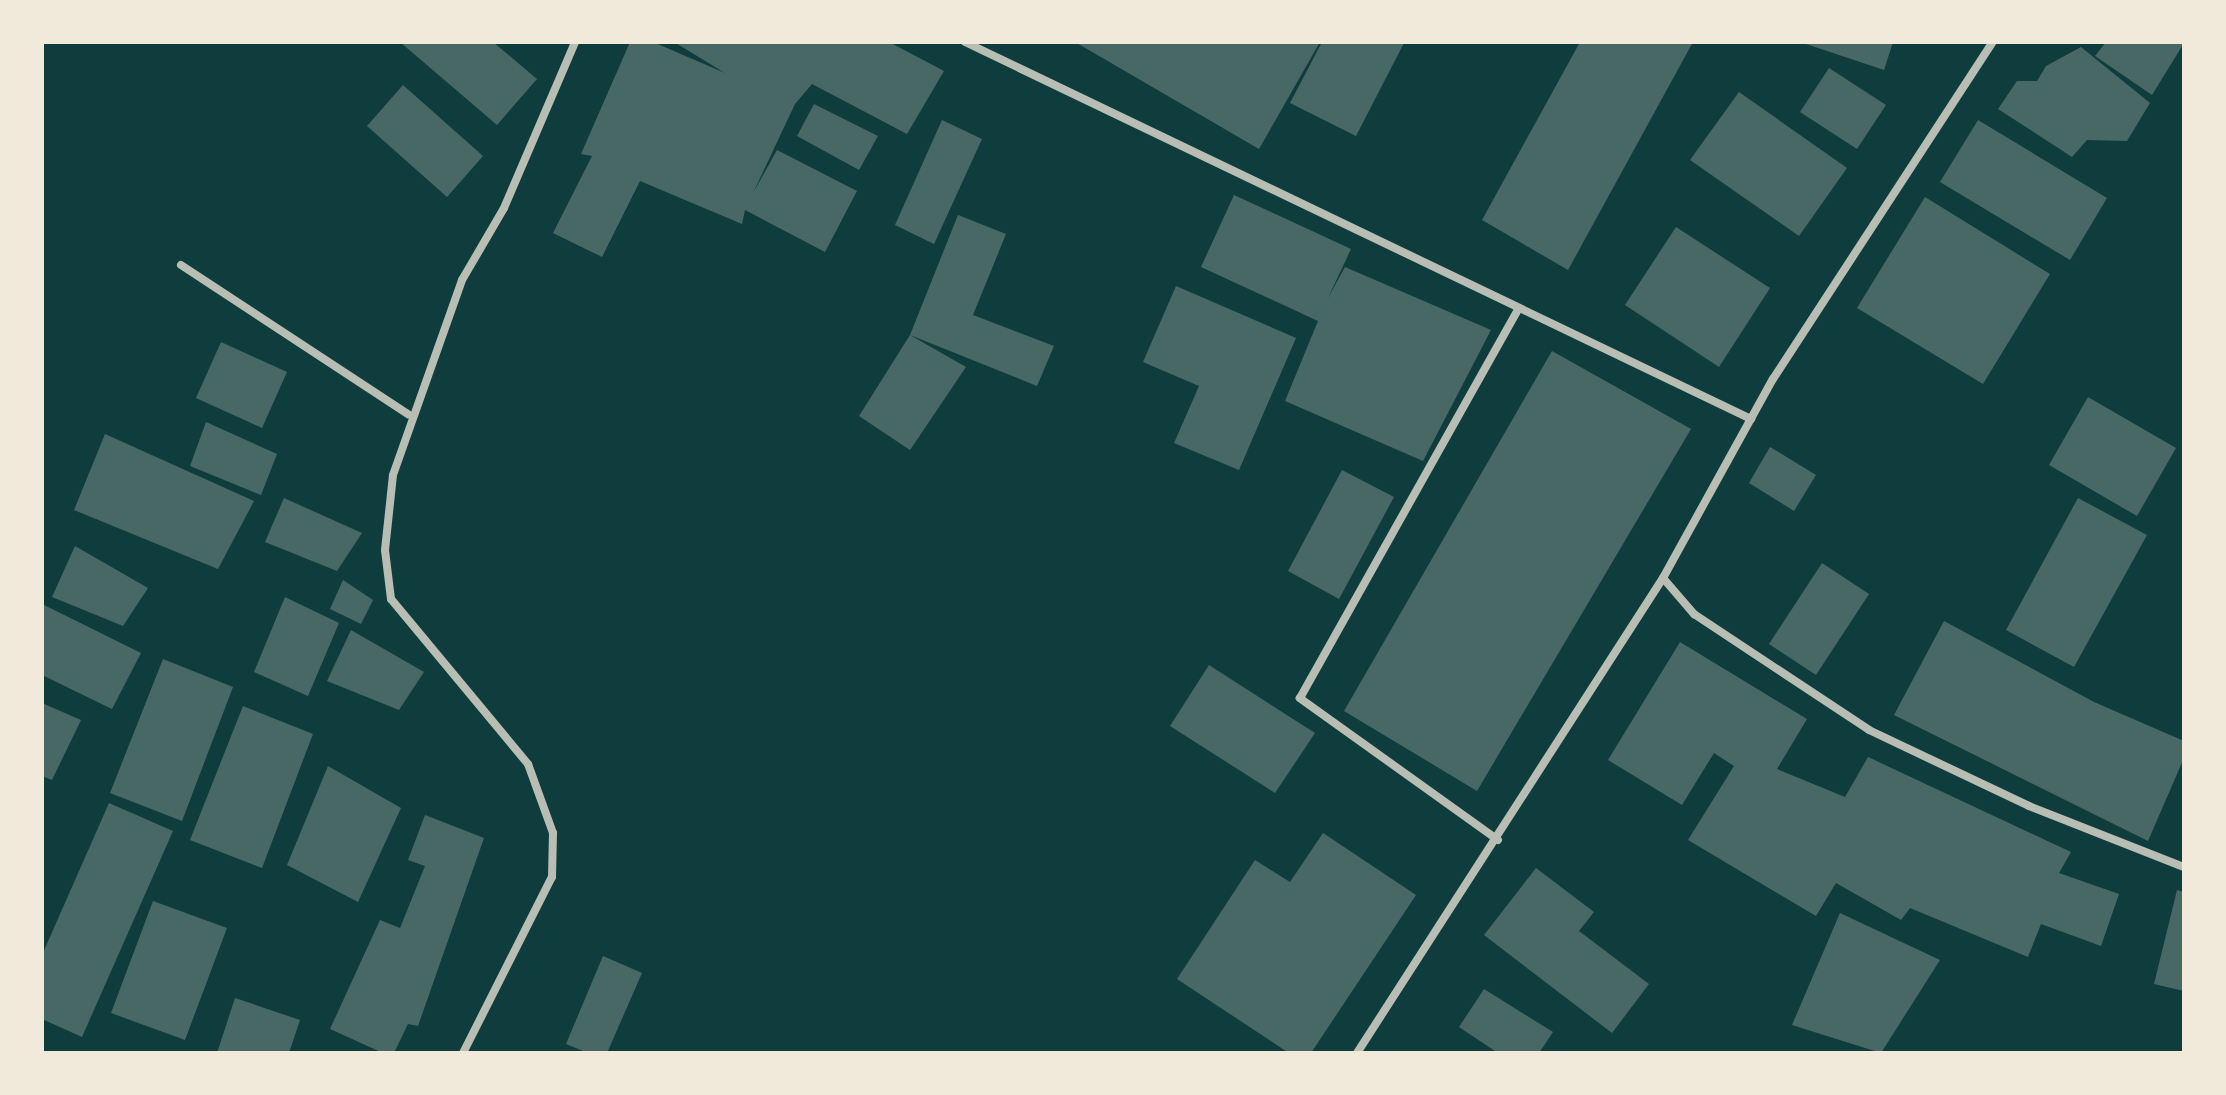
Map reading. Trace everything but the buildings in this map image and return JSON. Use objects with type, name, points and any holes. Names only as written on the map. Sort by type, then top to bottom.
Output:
[{"type":"street","points":[[463,1053],[552,877],[553,833],[528,764],[391,599],[385,550],[408,414],[462,280],[504,208],[575,42]]},
{"type":"street","points":[[965,42],[1518,310],[1751,419]]},
{"type":"street","points":[[1357,1053],[1498,840],[1663,578],[1751,419],[1993,42]]},
{"type":"street","points":[[181,265],[408,414]]},
{"type":"street","points":[[1498,840],[1300,698],[1518,310]]},
{"type":"street","points":[[1663,578],[1694,614],[1869,730],[2029,806],[2184,867]]}]
